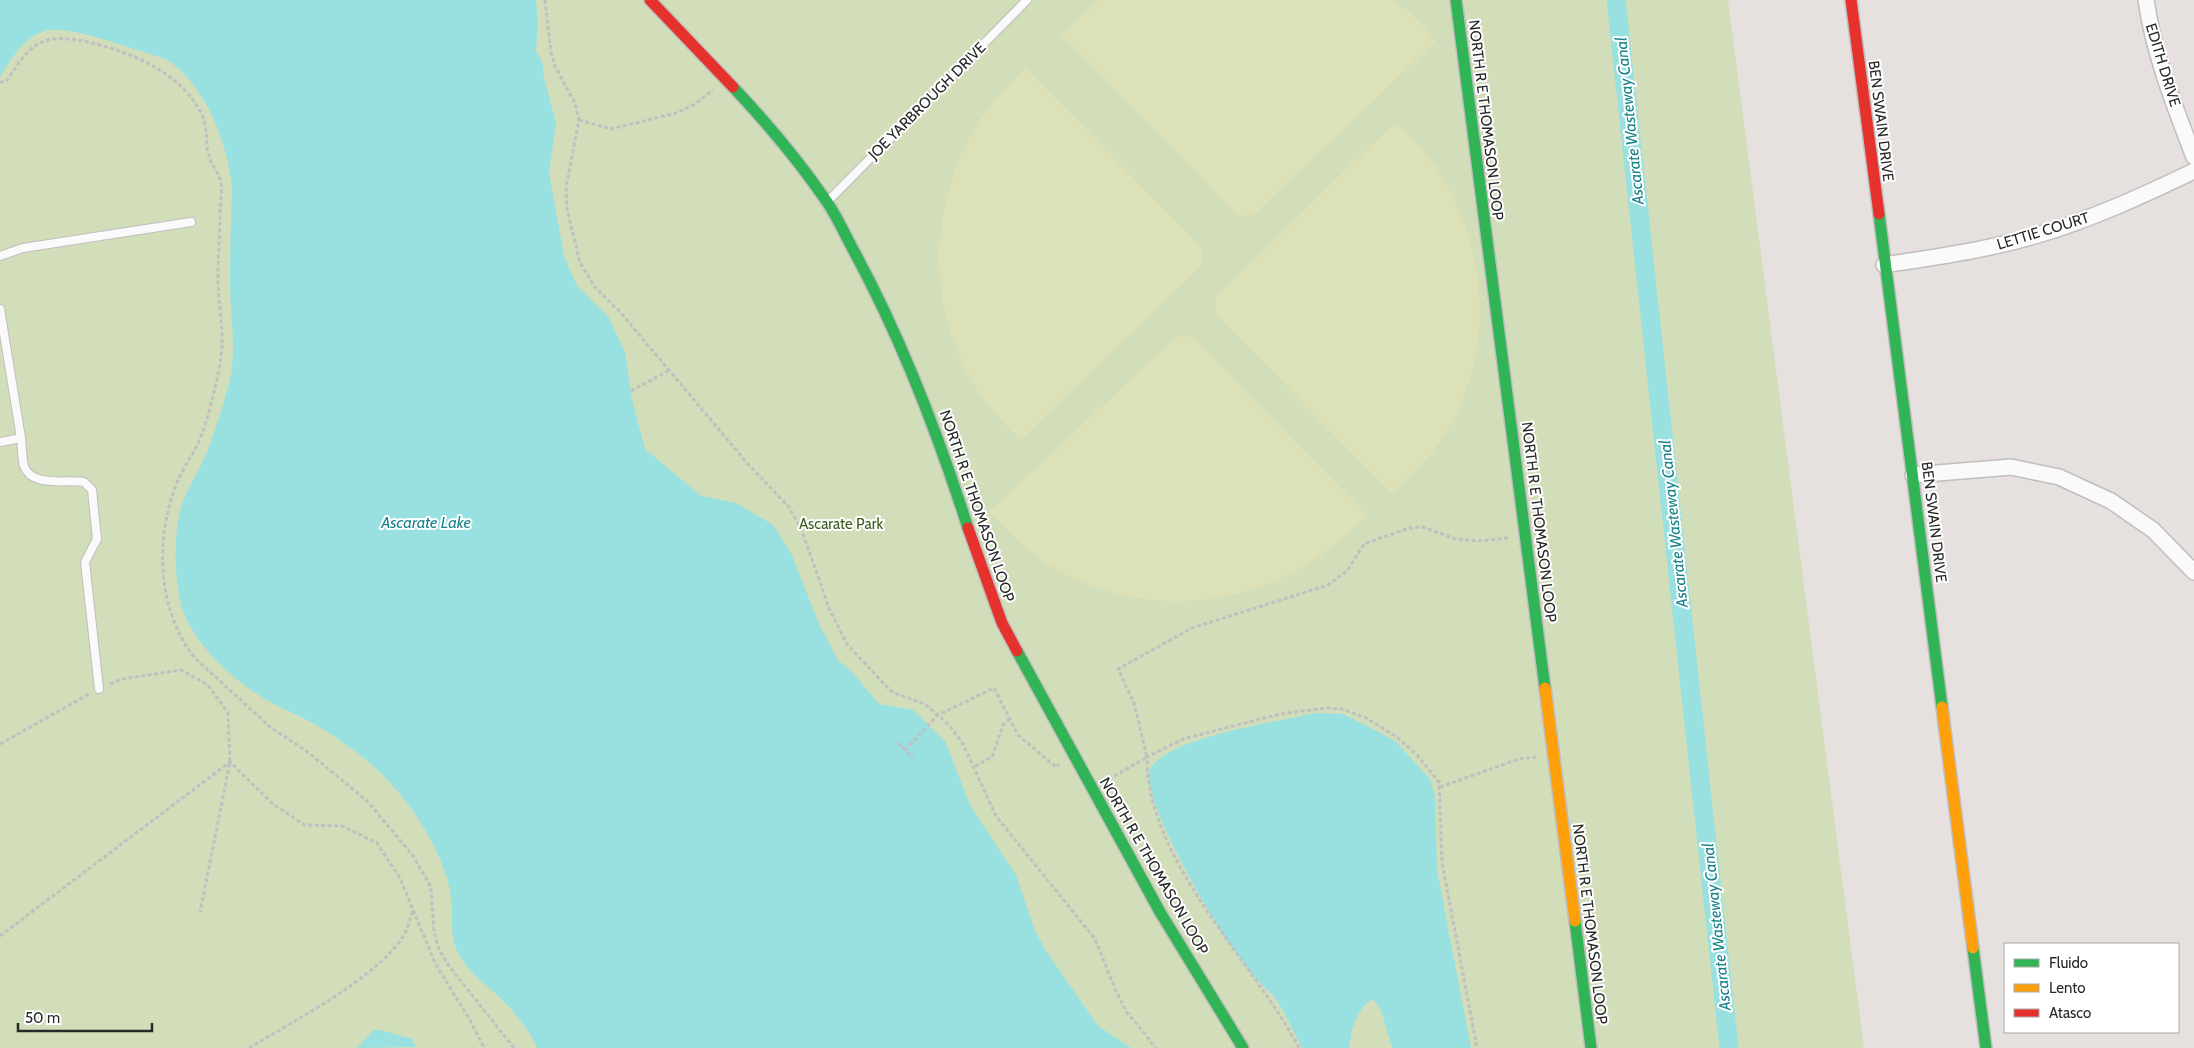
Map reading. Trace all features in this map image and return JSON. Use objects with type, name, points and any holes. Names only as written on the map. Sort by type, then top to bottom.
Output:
[{"type":"street","name":"NORTH R E THOMASON LOOP","points":[[650,0],[726,79],[787,150],[827,202],[873,285],[919,389],[937,435],[984,578],[1002,623],[1160,912],[1243,1048]]},
{"type":"street","name":"NORTH R E THOMASON LOOP","points":[[1456,0],[1591,1048]]},
{"type":"street","name":"BEN SWAIN DRIVE","points":[[1851,0],[1986,1048]]},
{"type":"street","name":"EDITH DRIVE","points":[[2146,0],[2151,32],[2168,90],[2194,157]]},
{"type":"street","name":"LETTIE COURT","points":[[1884,265],[1982,249],[2039,235],[2101,213],[2194,171]]},
{"type":"street","points":[[1913,475],[2011,467],[2059,477],[2111,501],[2153,530],[2194,572]]},
{"type":"lane","name":"JOE YARBROUGH DRIVE","points":[[827,202],[1027,0]]},
{"type":"lane","points":[[0,256],[23,248],[191,222]]},
{"type":"lane","points":[[0,309],[24,466],[29,474],[38,480],[84,482],[92,490],[96,538],[85,562],[98,689]]},
{"type":"lane","points":[[0,442],[21,438]]},
{"type":"path","points":[[545,0],[551,52],[559,76],[575,103],[579,120],[568,169],[566,198],[574,244],[580,264],[595,287],[620,312],[668,371],[795,516],[802,528],[830,608],[856,656],[894,693],[925,704],[938,715],[963,744],[975,766],[996,816],[1095,939],[1116,991],[1126,1010],[1156,1048]]},
{"type":"path","points":[[0,82],[6,82],[20,60],[37,45],[54,38],[72,39],[96,44],[146,62],[166,74],[182,88],[200,111],[204,119],[210,160],[221,183],[218,280],[222,348],[213,396],[199,440],[176,484],[166,519],[163,554],[170,613],[185,646],[195,658],[270,727],[305,750],[353,789],[368,803],[413,856],[430,886],[434,932],[439,950],[449,966],[514,1048]]},
{"type":"path","points":[[579,120],[607,129],[676,113],[695,104],[726,79]]},
{"type":"path","points":[[631,391],[668,371]]},
{"type":"path","points":[[1118,669],[1192,628],[1328,585],[1347,571],[1364,544],[1409,528],[1423,527],[1456,539],[1478,541],[1526,535]]},
{"type":"path","points":[[0,744],[98,689],[122,679],[181,670],[208,685],[228,712],[230,762],[200,912]]},
{"type":"path","points":[[1299,1048],[1282,1016],[1226,942],[1166,839],[1151,798],[1146,777],[1147,757],[1183,739],[1280,714],[1325,708],[1342,709],[1366,718],[1397,737],[1427,767],[1440,786],[1442,862],[1477,1048]]},
{"type":"path","points":[[905,750],[938,715]]},
{"type":"path","points":[[975,766],[992,757],[1003,725],[1010,718]]},
{"type":"path","points":[[898,743],[913,758]]},
{"type":"path","points":[[1440,786],[1519,760],[1554,754]]},
{"type":"path","points":[[230,762],[274,805],[305,825],[342,826],[376,842],[400,878],[435,963],[470,1020],[484,1048]]},
{"type":"path","points":[[0,936],[230,762]]},
{"type":"path","points":[[249,1048],[345,989],[387,956],[403,938],[414,909]]},
{"type":"green space","name":"Ascarate Park","points":[[0,0],[1728,0],[1864,1048],[0,1048]]},
{"type":"green space","points":[[1098,0],[1393,0],[1415,17],[1436,41],[1254,215],[1238,215],[1061,35]]},
{"type":"green space","points":[[1026,68],[1202,248],[1202,265],[1021,440],[993,410],[970,378],[954,343],[944,306],[939,268],[941,229],[948,190],[962,152],[982,117]]},
{"type":"green space","points":[[1395,122],[1417,143],[1432,161],[1454,198],[1467,232],[1476,266],[1480,302],[1478,337],[1472,372],[1460,406],[1438,446],[1419,468],[1392,494],[1216,314],[1216,296]]},
{"type":"green space","points":[[1177,336],[1193,337],[1367,515],[1334,545],[1299,569],[1261,587],[1221,597],[1180,601],[1138,598],[1096,587],[1055,569],[1028,550],[989,512]]},
{"type":"water","name":"Ascarate Lake","points":[[0,0],[536,0],[538,22],[536,52],[542,60],[544,78],[556,123],[549,172],[564,256],[577,286],[608,316],[625,352],[632,399],[645,449],[701,496],[736,503],[773,525],[791,553],[819,624],[838,660],[853,673],[879,704],[913,710],[945,741],[970,805],[1016,875],[1035,931],[1046,951],[1098,1026],[1131,1048],[537,1048],[516,1014],[472,972],[459,954],[452,926],[451,897],[440,858],[430,838],[405,801],[376,769],[342,742],[315,724],[268,701],[237,679],[202,644],[186,618],[181,604],[177,584],[176,563],[176,542],[180,513],[182,504],[207,452],[217,425],[230,379],[233,356],[230,286],[232,185],[224,146],[210,112],[191,82],[166,59],[75,32],[50,30],[34,36],[20,48],[0,77]]},
{"type":"water","points":[[1315,713],[1343,714],[1377,731],[1396,742],[1430,779],[1435,795],[1437,870],[1471,1048],[1392,1048],[1381,1010],[1373,999],[1362,1008],[1355,1020],[1349,1048],[1302,1048],[1283,1010],[1231,946],[1178,856],[1154,801],[1150,780],[1152,766],[1164,756],[1181,747],[1203,739]]},
{"type":"water","points":[[374,1030],[412,1038],[416,1047],[357,1048]]},
{"type":"waterway","name":"Ascarate Wasteway Canal","points":[[1616,0],[1729,1048]]},
{"type":"traffic: fast","points":[[1456,0],[1545,688]]},
{"type":"traffic: fast","points":[[733,87],[794,157],[827,202],[838,221],[873,288],[904,355],[932,423],[968,528]]},
{"type":"traffic: fast","points":[[1879,214],[1942,707]]},
{"type":"traffic: fast","points":[[1017,651],[1160,912],[1243,1048]]},
{"type":"traffic: fast","points":[[1575,921],[1591,1048]]},
{"type":"traffic: fast","points":[[1973,948],[1986,1048]]},
{"type":"traffic: slow","points":[[1545,688],[1575,921]]},
{"type":"traffic: slow","points":[[1942,707],[1973,948]]},
{"type":"traffic: jam","points":[[650,0],[733,87]]},
{"type":"traffic: jam","points":[[1851,0],[1879,214]]},
{"type":"traffic: jam","points":[[968,528],[1002,623],[1017,651]]}]
